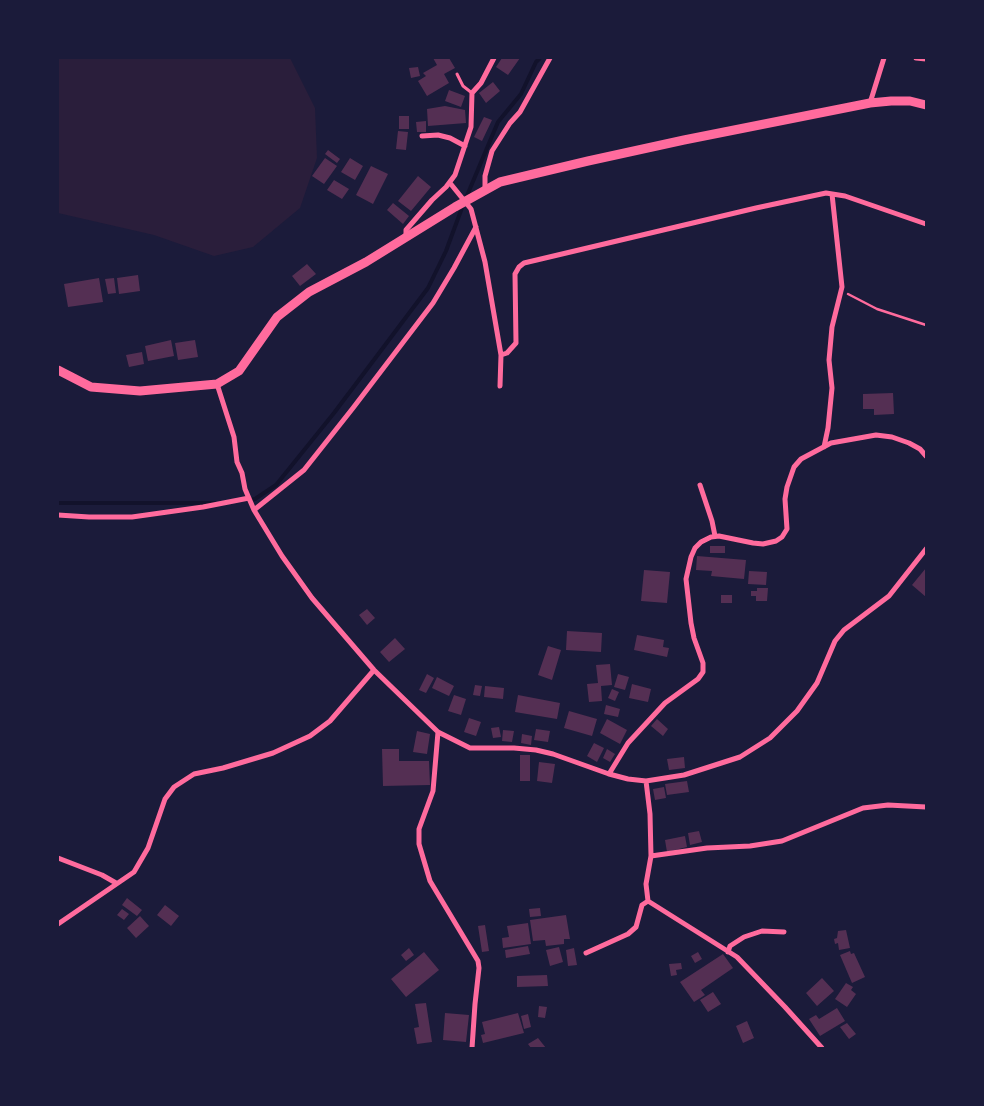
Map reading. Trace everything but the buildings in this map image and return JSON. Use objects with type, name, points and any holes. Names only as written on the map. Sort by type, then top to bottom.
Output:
[{"type":"street","points":[[406,238],[406,230],[450,183],[455,175],[471,127],[472,93],[481,83],[494,58]]},
{"type":"street","points":[[485,191],[486,176],[492,152],[504,132],[520,112],[550,58]]},
{"type":"street","points":[[870,103],[884,58]]},
{"type":"street","points":[[916,58],[926,59]]},
{"type":"street","points":[[58,370],[91,387],[140,391],[217,384],[239,371],[277,317],[309,292],[366,262],[500,182],[588,161],[870,103],[910,101],[926,105]]},
{"type":"street","points":[[422,136],[438,135],[450,138],[465,146]]},
{"type":"street","points":[[450,183],[471,209],[485,262],[501,355],[500,386]]},
{"type":"street","points":[[501,355],[507,353],[516,343],[516,274],[518,267],[524,263],[826,193],[845,196],[926,224]]},
{"type":"street","points":[[824,447],[832,388],[829,360],[832,327],[842,287],[832,194]]},
{"type":"street","points":[[254,510],[304,470],[353,408],[433,303],[476,227]]},
{"type":"street","points":[[217,384],[234,437],[236,462],[242,473],[248,498],[282,556],[312,598],[374,670],[438,732],[470,748],[536,750],[553,754],[609,774],[646,781],[684,775],[740,757],[770,738],[798,711],[816,683],[835,640],[844,630],[889,596],[926,549]]},
{"type":"street","points":[[609,774],[628,743],[665,703],[698,679],[703,672],[703,663],[691,623],[686,579],[695,548],[701,542],[715,536],[725,536],[763,544],[776,541],[782,537],[787,529],[785,499],[790,475],[794,467],[802,459],[831,443],[876,435],[892,437],[920,449],[926,456]]},
{"type":"street","points":[[700,485],[715,536]]},
{"type":"street","points":[[58,515],[89,518],[132,517],[203,507],[248,498]]},
{"type":"street","points":[[58,924],[134,872],[148,848],[166,799],[174,787],[194,774],[223,768],[273,753],[310,736],[330,721],[374,670]]},
{"type":"street","points":[[438,732],[433,791],[419,829],[419,844],[430,881],[478,960],[479,968],[472,1048]]},
{"type":"street","points":[[646,781],[650,814],[651,856],[646,884],[648,901]]},
{"type":"street","points":[[651,856],[707,848],[750,846],[782,841],[863,808],[888,805],[926,807]]},
{"type":"street","points":[[58,858],[102,875],[116,883]]},
{"type":"street","points":[[648,901],[737,957],[822,1048]]},
{"type":"street","points":[[586,953],[628,934],[636,927],[642,905],[648,901]]},
{"type":"street","points":[[728,952],[730,946],[744,937],[762,931],[784,932]]},
{"type":"lane","points":[[457,74],[463,86],[472,93]]},
{"type":"path","points":[[842,287],[850,296],[877,309],[926,325]]},
{"type":"shaded area","points":[[58,58],[290,58],[315,108],[317,158],[300,208],[253,247],[214,256],[154,235],[58,213]]},
{"type":"waterway","points":[[466,198],[498,122],[521,94],[536,62],[540,58]]},
{"type":"waterway","points":[[249,500],[255,499],[276,485],[334,413],[428,288],[446,251],[463,205]]},
{"type":"waterway","points":[[58,503],[215,503]]}]
